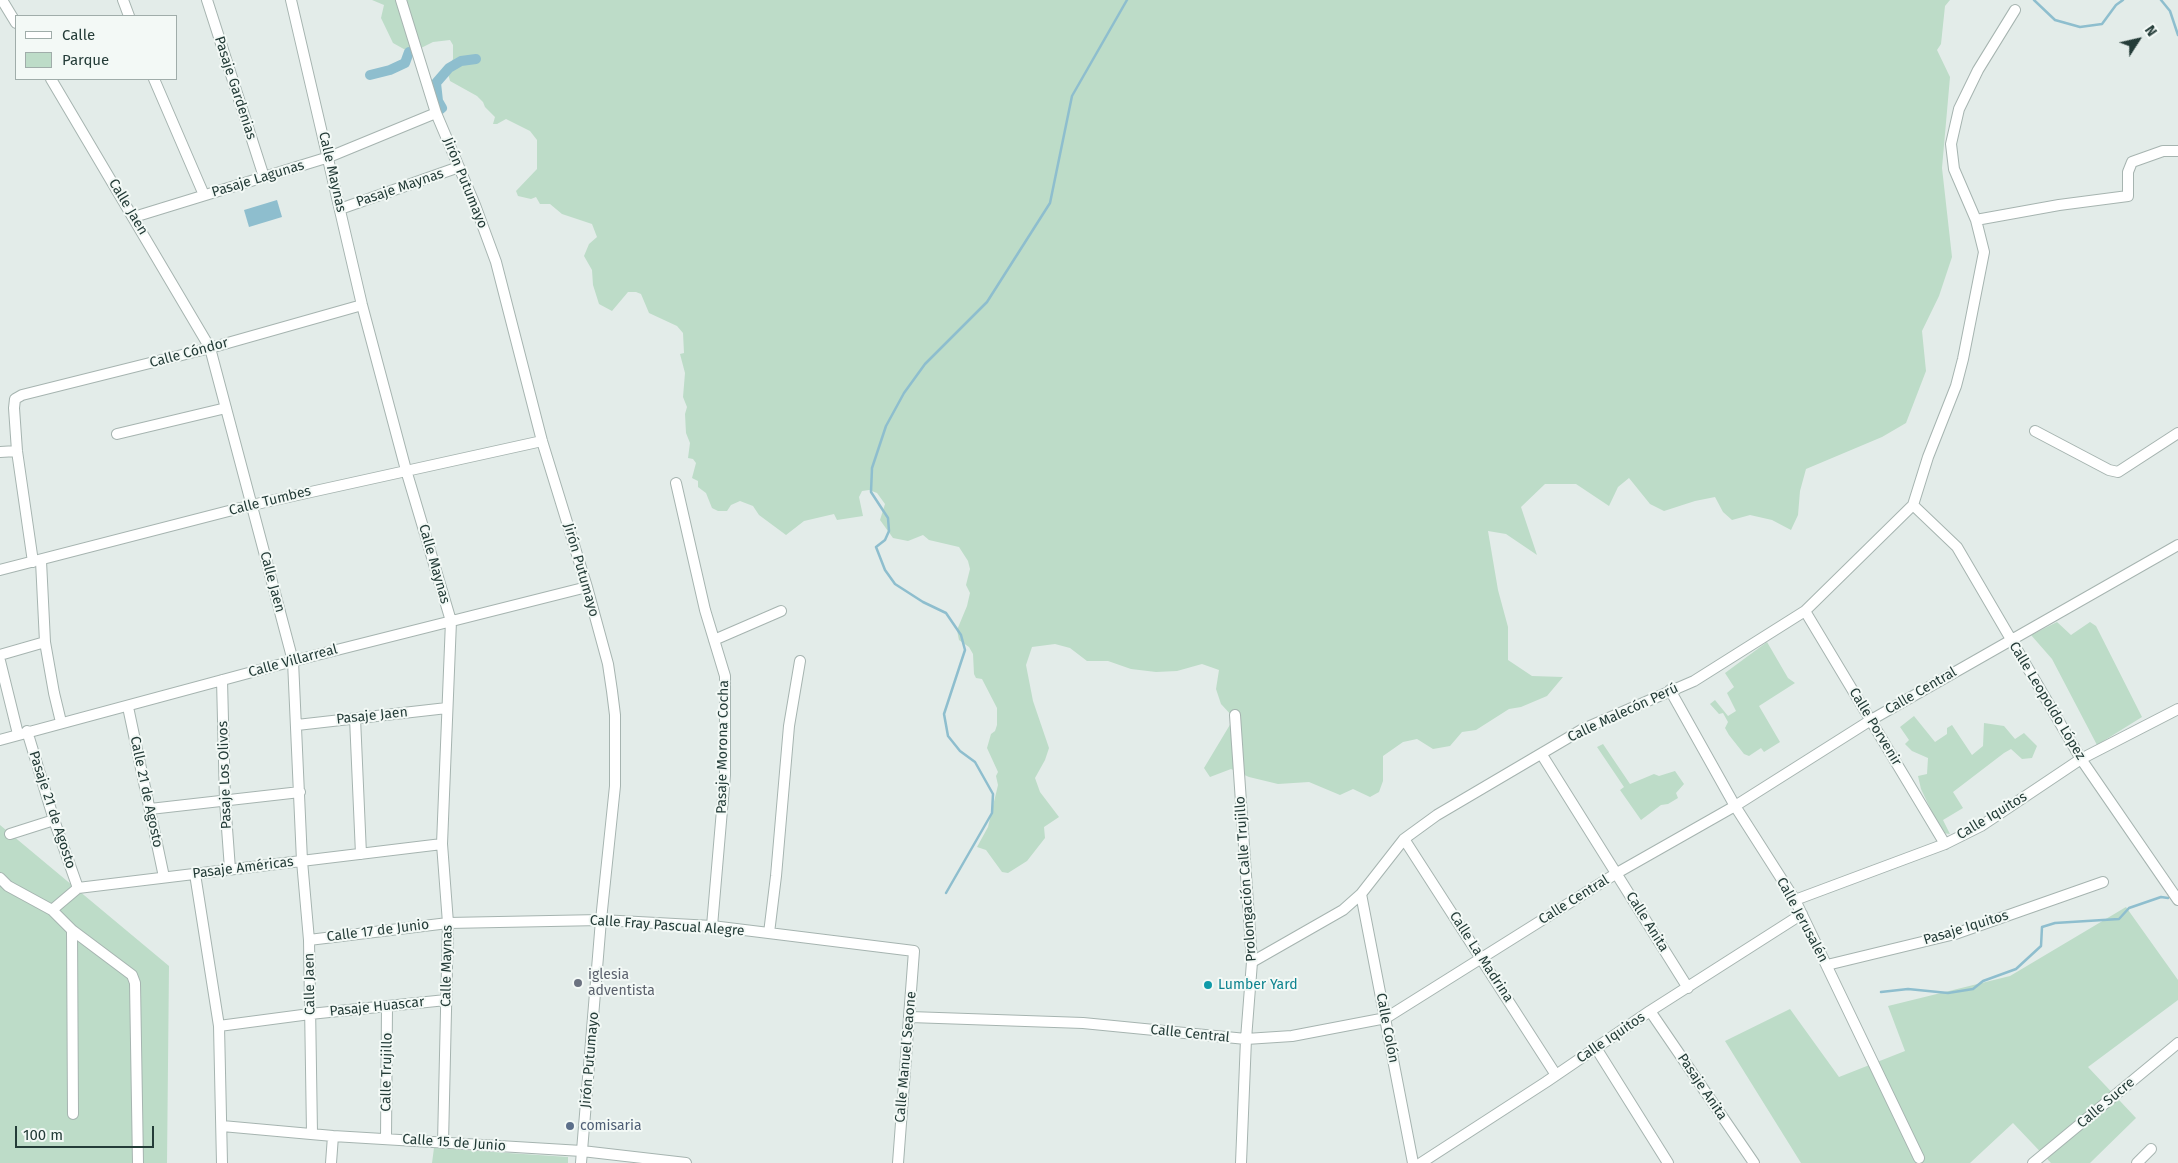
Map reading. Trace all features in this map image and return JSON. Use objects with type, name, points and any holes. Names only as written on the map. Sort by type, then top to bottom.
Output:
[{"type":"street","points":[[2,0],[15,20]]},
{"type":"street","points":[[123,0],[129,15]]},
{"type":"street","name":"Pasaje Gardenias","points":[[206,0],[264,177]]},
{"type":"street","name":"Calle Maynas","points":[[291,0],[362,305],[406,470],[450,621],[442,844],[448,922],[443,1143]]},
{"type":"street","name":"Jirón Putumayo","points":[[401,0],[436,112],[496,262],[542,441],[587,587],[608,664],[615,715],[615,786],[601,920],[581,1163]]},
{"type":"street","points":[[1913,505],[1928,457],[1956,386],[1984,252],[1976,220],[1954,169],[1952,144],[1959,109],[1978,70],[2015,10]]},
{"type":"street","name":"Calle Jaen","points":[[52,80],[210,348],[293,661],[302,861],[309,940],[312,1133]]},
{"type":"street","points":[[154,80],[204,195]]},
{"type":"street","name":"Pasaje Lagunas","points":[[134,217],[329,157],[436,112]]},
{"type":"street","points":[[1976,220],[2059,205],[2128,196],[2128,172],[2132,162],[2163,151],[2178,151]]},
{"type":"street","name":"Pasaje Maynas","points":[[340,209],[459,167]]},
{"type":"street","name":"Calle Cóndor","points":[[17,451],[14,408],[15,399],[22,395],[210,348],[362,305]]},
{"type":"street","points":[[117,434],[226,408]]},
{"type":"street","points":[[2035,431],[2114,472],[2124,470],[2137,458],[2178,433]]},
{"type":"street","name":"Calle Tumbes","points":[[0,570],[252,505],[542,441]]},
{"type":"street","points":[[0,452],[17,451],[37,562],[54,693],[61,722]]},
{"type":"street","name":"Pasaje Morona Cocha","points":[[676,483],[705,610],[726,676],[725,775],[712,926]]},
{"type":"street","name":"Calle Malecón Perú","points":[[1252,962],[1344,910],[1361,894],[1404,839],[1436,815],[1542,755],[1583,729],[1694,681],[1805,611],[1913,505]]},
{"type":"street","name":"Calle Leopoldo López","points":[[1913,505],[1956,547],[2081,759],[2178,900]]},
{"type":"street","name":"Calle Central","points":[[910,1017],[1082,1023],[1246,1039],[1292,1036],[1386,1018],[1617,873],[1736,806],[1871,720],[2178,545]]},
{"type":"street","name":"Calle Villarreal","points":[[0,740],[23,732],[128,707],[293,661],[587,587]]},
{"type":"street","points":[[714,640],[781,611]]},
{"type":"street","name":"Calle Porvenir","points":[[1805,611],[1946,844]]},
{"type":"street","points":[[0,655],[46,642]]},
{"type":"street","name":"Pasaje 21 de Agosto","points":[[0,661],[78,888]]},
{"type":"street","points":[[769,933],[789,726],[800,661]]},
{"type":"street","name":"Pasaje Los Olivos","points":[[222,680],[225,801],[230,870]]},
{"type":"street","name":"Calle Jerusalén","points":[[1670,690],[1736,806],[1795,900],[1918,1158]]},
{"type":"street","name":"Calle 21 de Agosto","points":[[128,707],[164,877]]},
{"type":"street","name":"Pasaje Jaen","points":[[297,724],[447,708]]},
{"type":"street","name":"Calle Iquitos","points":[[1795,900],[1946,844],[1981,826],[2081,759],[2178,709]]},
{"type":"street","name":"Prolongación Calle Trujillo","points":[[1235,715],[1252,962],[1246,1039],[1241,1163]]},
{"type":"street","points":[[355,718],[361,854]]},
{"type":"street","name":"Calle Anita","points":[[1542,755],[1688,988]]},
{"type":"street","points":[[150,809],[300,792]]},
{"type":"street","points":[[10,834],[54,820]]},
{"type":"street","name":"Calle La Madrina","points":[[1404,839],[1556,1075]]},
{"type":"street","name":"Pasaje Américas","points":[[78,888],[442,844]]},
{"type":"street","points":[[196,874],[219,1026],[222,1163]]},
{"type":"street","points":[[0,878],[8,886],[52,910],[72,930],[132,976],[136,983],[138,1163]]},
{"type":"street","name":"Pasaje Iquitos","points":[[1827,965],[1956,934],[2103,882]]},
{"type":"street","points":[[52,910],[78,888]]},
{"type":"street","name":"Calle Colón","points":[[1361,894],[1413,1163]]},
{"type":"street","name":"Calle Iquitos","points":[[1421,1163],[1650,1011],[1802,914]]},
{"type":"street","name":"Calle Fray Pascual Alegre","points":[[448,922],[601,920],[712,926],[914,951]]},
{"type":"street","name":"Calle 17 de Junio","points":[[309,940],[448,922]]},
{"type":"street","points":[[72,930],[73,1114]]},
{"type":"street","name":"Calle Manuel Seaone","points":[[898,1163],[914,951]]},
{"type":"street","name":"Pasaje Huascar","points":[[219,1026],[310,1014],[446,1000]]},
{"type":"street","name":"Calle Trujillo","points":[[386,1138],[387,1006]]},
{"type":"street","name":"Pasaje Anita","points":[[1650,1011],[1754,1163]]},
{"type":"street","name":"Calle Sucre","points":[[2033,1163],[2178,1043]]},
{"type":"street","points":[[1596,1048],[1668,1163]]},
{"type":"street","name":"Calle 15 de Junio","points":[[222,1126],[333,1136],[582,1151],[686,1163]]},
{"type":"street","points":[[331,1163],[333,1136]]},
{"type":"street","points":[[2137,1163],[2151,1149]]},
{"type":"green space","points":[[372,0],[1950,0],[1945,6],[1941,44],[1937,50],[1950,77],[1942,168],[1952,257],[1939,296],[1922,331],[1926,371],[1906,423],[1882,437],[1806,469],[1800,491],[1798,515],[1791,530],[1772,520],[1750,515],[1732,520],[1723,512],[1715,497],[1664,511],[1650,504],[1629,478],[1618,487],[1609,506],[1576,484],[1545,484],[1521,507],[1537,555],[1506,534],[1488,531],[1498,590],[1508,627],[1508,660],[1532,676],[1563,677],[1547,696],[1521,707],[1509,709],[1476,730],[1462,732],[1450,746],[1433,749],[1417,739],[1403,742],[1383,756],[1383,781],[1379,792],[1370,797],[1353,789],[1340,795],[1309,782],[1278,784],[1249,777],[1231,769],[1210,777],[1204,768],[1234,718],[1221,704],[1216,689],[1219,670],[1202,664],[1177,671],[1156,672],[1131,669],[1108,661],[1087,661],[1070,648],[1055,644],[1032,647],[1026,665],[1033,701],[1049,748],[1035,778],[1040,792],[1059,817],[1044,827],[1045,838],[1027,861],[1008,873],[1002,872],[986,850],[977,847],[988,827],[998,785],[996,776],[998,772],[987,748],[991,734],[995,731],[997,725],[997,708],[982,679],[976,678],[974,674],[973,654],[969,647],[959,640],[957,630],[970,593],[966,585],[970,569],[968,561],[959,547],[929,540],[923,535],[908,541],[893,538],[880,520],[885,504],[877,493],[869,490],[862,491],[859,497],[863,516],[837,520],[834,514],[804,521],[786,535],[759,515],[753,506],[740,501],[731,505],[727,511],[718,511],[712,508],[706,493],[698,487],[698,481],[692,478],[696,463],[693,459],[688,458],[690,443],[686,433],[685,414],[687,407],[683,397],[685,373],[680,354],[684,353],[683,333],[677,326],[649,313],[641,294],[636,292],[628,292],[612,311],[599,304],[593,285],[592,270],[584,256],[589,244],[597,237],[592,224],[562,214],[550,204],[540,204],[536,197],[531,199],[518,196],[516,191],[537,169],[537,140],[530,131],[506,119],[493,124],[495,117],[477,96],[450,81],[447,70],[453,59],[453,45],[450,40],[433,42],[411,53],[393,43],[381,18],[384,5]]},
{"type":"green space","points":[[2057,622],[2071,635],[2090,622],[2096,626],[2142,717],[2097,745],[2052,659],[2031,635]]},
{"type":"green space","points":[[1767,642],[1788,678],[1795,683],[1759,706],[1780,742],[1764,752],[1761,748],[1749,756],[1744,754],[1729,735],[1725,728],[1728,722],[1723,713],[1719,714],[1710,704],[1715,700],[1728,716],[1736,711],[1727,693],[1734,687],[1725,673]]},
{"type":"green space","points":[[1914,716],[1935,742],[1947,734],[1947,728],[1952,725],[1972,755],[1983,746],[1984,723],[2004,726],[2015,739],[2024,733],[2037,746],[2032,758],[2022,759],[2011,749],[1953,792],[1963,808],[1943,820],[1950,834],[1942,833],[1921,789],[1918,776],[1927,774],[1928,758],[1912,751],[1905,744],[1909,740],[1900,727]]},
{"type":"green space","points":[[1603,744],[1630,784],[1654,774],[1659,776],[1675,771],[1684,784],[1676,793],[1678,798],[1668,804],[1661,805],[1641,820],[1620,790],[1624,787],[1597,747]]},
{"type":"green space","points":[[0,825],[169,966],[167,1163],[0,1163]]},
{"type":"green space","points":[[2126,907],[2178,980],[2178,1000],[2088,1067],[2136,1118],[2090,1163],[2051,1163],[2013,1123],[1970,1163],[1801,1163],[1725,1041],[1790,1009],[1839,1077],[1905,1051],[1888,1006],[2010,976]]},
{"type":"green space","points":[[434,1148],[568,1157],[568,1163],[432,1163]]},
{"type":"water","points":[[277,200],[282,217],[249,227],[244,210]]},
{"type":"waterway","points":[[946,893],[992,813],[993,794],[975,762],[960,751],[948,736],[944,714],[965,650],[961,635],[946,613],[923,602],[895,584],[885,570],[876,547],[885,540],[889,531],[888,518],[871,492],[872,468],[886,426],[904,393],[925,364],[987,302],[1050,203],[1072,96],[1127,0]]},
{"type":"waterway","points":[[2034,0],[2055,20],[2080,27],[2102,24],[2116,5],[2123,0]]},
{"type":"waterway","points":[[2161,0],[2170,11],[2178,35]]},
{"type":"waterway","points":[[370,75],[390,70],[405,63],[409,52]]},
{"type":"waterway","points":[[436,113],[442,108],[438,101],[436,83],[449,68],[461,61],[476,59]]},
{"type":"waterway","points":[[1881,992],[1908,989],[1948,993],[1973,989],[1983,981],[2016,969],[2041,946],[2042,927],[2055,923],[2119,919],[2129,908],[2161,897],[2168,898]]},
{"type":"place","name":"iglesia adventista","points":[[578,983]]},
{"type":"place","name":"Lumber Yard","points":[[1208,985]]},
{"type":"place","name":"comisaria","points":[[570,1126]]}]
